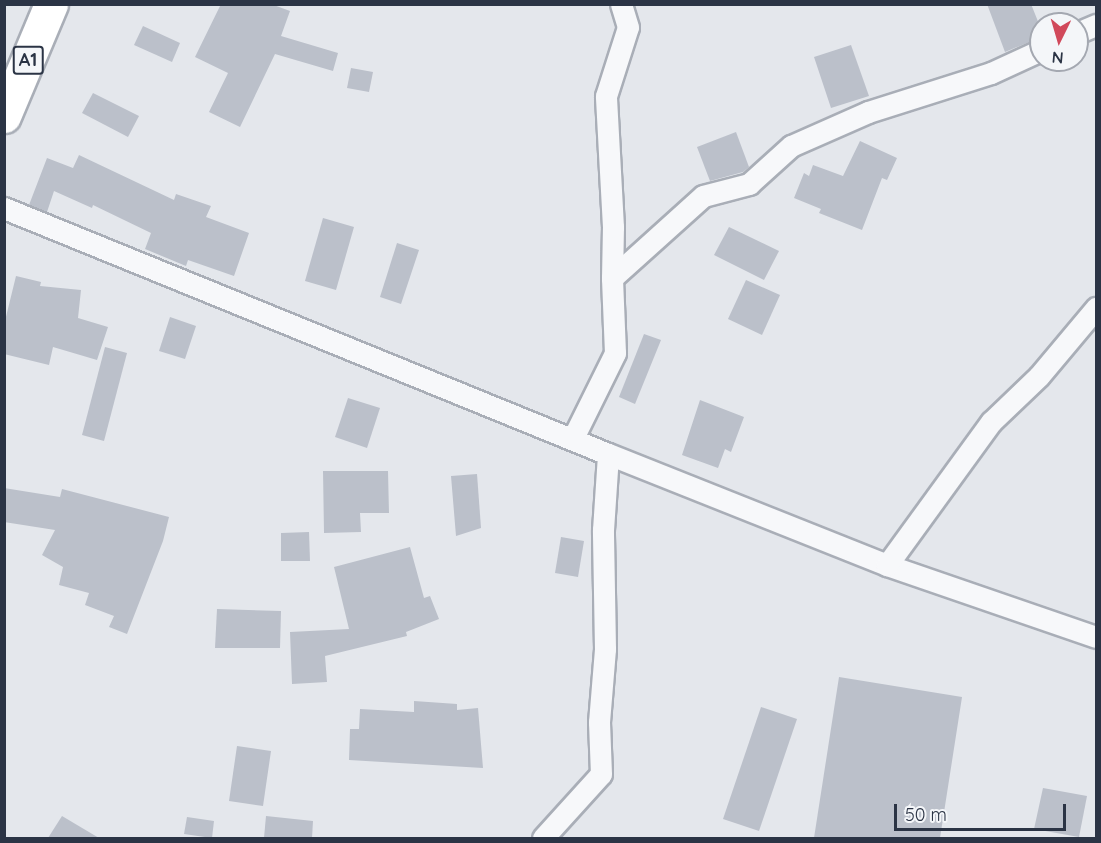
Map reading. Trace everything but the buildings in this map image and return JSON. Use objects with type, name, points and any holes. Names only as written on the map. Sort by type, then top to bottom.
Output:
[{"type":"highway","name":"A1","points":[[4,116],[51,4]]},
{"type":"street","points":[[573,438],[615,353],[612,278],[613,227],[606,96],[628,27],[621,4]]},
{"type":"street","points":[[612,278],[703,196],[749,184],[791,146],[868,112],[991,73],[1029,56]]},
{"type":"street","points":[[4,208],[887,565],[1096,637]]},
{"type":"street","points":[[887,565],[991,422],[1039,376],[1096,308]]},
{"type":"street","points":[[543,838],[600,774],[599,722],[605,649],[603,530],[608,454]]}]
